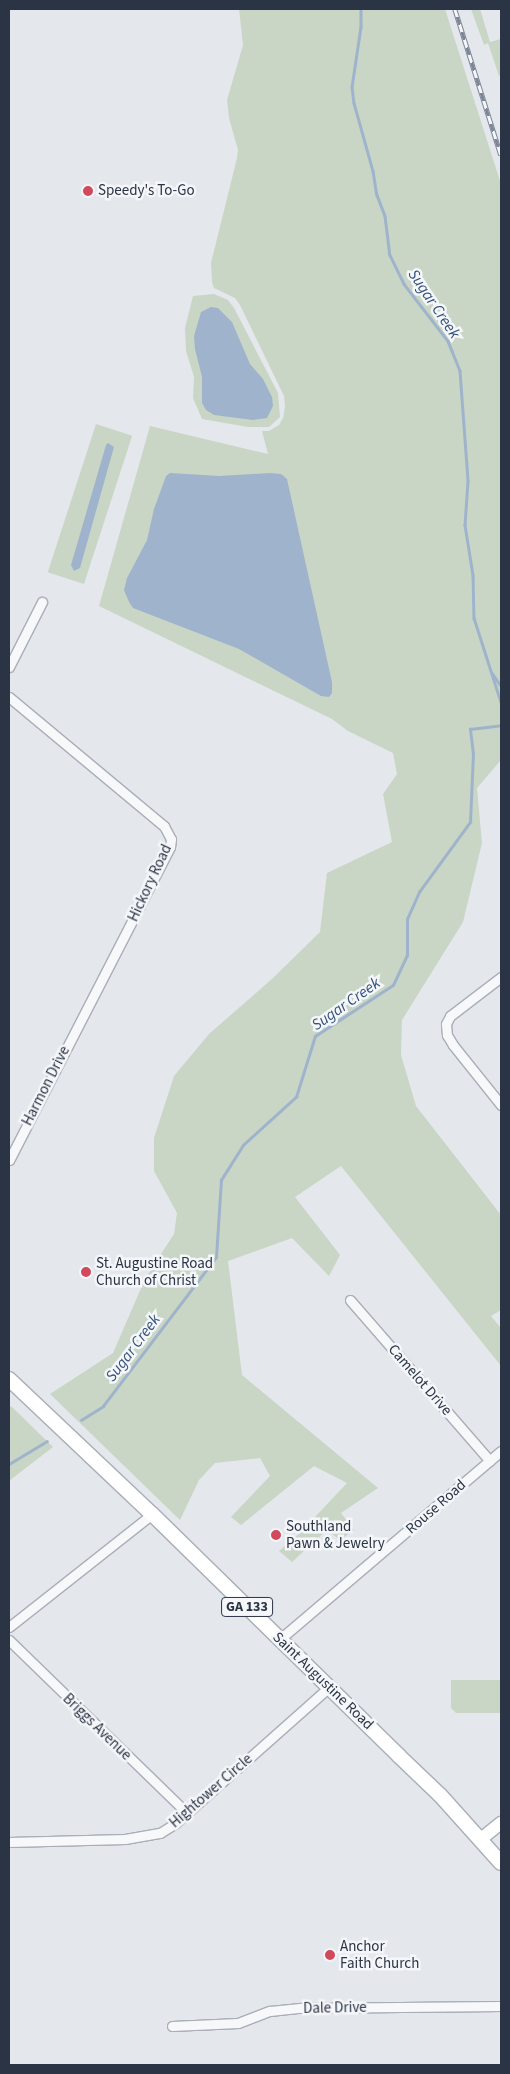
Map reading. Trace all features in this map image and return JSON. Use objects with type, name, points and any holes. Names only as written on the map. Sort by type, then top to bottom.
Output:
[{"type":"main road","name":"Saint Augustine Road","points":[[9,1379],[152,1514],[440,1795],[501,1863]]},
{"type":"main road","points":[[481,1839],[501,1822]]},
{"type":"street","points":[[9,667],[42,602]]},
{"type":"street","name":"Hickory Road","points":[[9,697],[164,826],[171,839],[170,848],[70,1040]]},
{"type":"street","points":[[501,977],[450,1016],[446,1024],[447,1035],[453,1044],[501,1106]]},
{"type":"street","name":"Harmon Drive","points":[[9,1160],[70,1040]]},
{"type":"street","name":"Camelot Drive","points":[[350,1300],[490,1461]]},
{"type":"street","name":"Rouse Road","points":[[280,1639],[501,1451]]},
{"type":"street","points":[[9,1627],[152,1514]]},
{"type":"street","name":"Briggs Avenue","points":[[9,1640],[187,1813]]},
{"type":"street","name":"Hightower Circle","points":[[9,1842],[145,1837],[169,1828],[329,1687]]},
{"type":"street","name":"Dale Drive","points":[[172,2026],[238,2023],[270,2011],[300,2008],[501,2006]]},
{"type":"green space","points":[[239,9],[445,9],[501,184],[501,760],[477,788],[482,843],[463,922],[402,1020],[401,1055],[416,1106],[501,1215],[501,1310],[491,1316],[501,1328],[501,1366],[341,1166],[295,1197],[340,1255],[329,1276],[292,1238],[228,1261],[242,1375],[378,1488],[341,1513],[354,1530],[340,1540],[327,1530],[292,1562],[279,1551],[300,1533],[347,1483],[314,1466],[241,1525],[231,1517],[270,1476],[260,1458],[215,1463],[199,1480],[180,1520],[50,1394],[113,1353],[145,1279],[174,1234],[177,1213],[154,1171],[154,1138],[174,1076],[209,1034],[273,978],[320,932],[327,873],[392,842],[383,794],[397,774],[393,753],[348,731],[332,719],[99,606],[150,426],[268,454],[262,431],[269,431],[279,425],[283,418],[284,396],[240,305],[235,298],[214,288],[212,282],[211,263],[238,150],[229,118],[227,100],[243,45]]},
{"type":"green space","points":[[471,9],[480,9],[490,42],[501,39],[501,75],[499,76],[488,43],[484,45]]},
{"type":"green space","points":[[214,294],[228,300],[234,308],[278,393],[280,417],[269,427],[248,427],[202,419],[193,398],[194,377],[186,351],[185,328],[193,296]]},
{"type":"green space","points":[[96,424],[132,436],[84,584],[48,572]]},
{"type":"green space","points":[[11,1406],[53,1447],[9,1481],[9,1408]]},
{"type":"green space","points":[[451,1680],[501,1680],[501,1713],[456,1713],[451,1708]]},
{"type":"water","points":[[211,307],[218,308],[232,322],[250,364],[263,379],[272,397],[273,406],[267,418],[253,420],[214,415],[206,410],[202,403],[202,377],[195,349],[194,336],[201,312]]},
{"type":"water","points":[[108,443],[114,447],[80,568],[74,571],[71,565]]},
{"type":"water","points":[[170,473],[219,476],[270,473],[281,474],[287,479],[332,682],[332,693],[329,697],[321,696],[239,649],[133,608],[124,590],[127,578],[147,540],[154,509],[166,476]]},
{"type":"waterway","name":"Sugar Creek","points":[[361,9],[361,27],[352,87],[354,103],[373,171],[377,195],[385,216],[390,255],[404,284],[448,341],[460,371],[468,481],[465,525],[473,575],[474,618],[501,702]]},
{"type":"waterway","name":"Sugar Creek","points":[[492,673],[501,686]]},
{"type":"waterway","name":"Sugar Creek","points":[[81,1420],[103,1406],[216,1257],[221,1180],[243,1145],[296,1097],[315,1036],[393,985],[407,955],[407,919],[419,892],[470,822],[473,754],[470,729],[501,725]]},
{"type":"waterway","name":"Sugar Creek","points":[[9,1464],[47,1441]]},
{"type":"railway","points":[[455,9],[501,155]]},
{"type":"place","name":"Speedy's To-Go","points":[[88,191]]},
{"type":"place","name":"St. Augustine Road Church of Christ","points":[[86,1272]]},
{"type":"place","name":"Southland Pawn & Jewelry","points":[[276,1535]]},
{"type":"place","name":"Anchor Faith Church","points":[[330,1955]]}]
